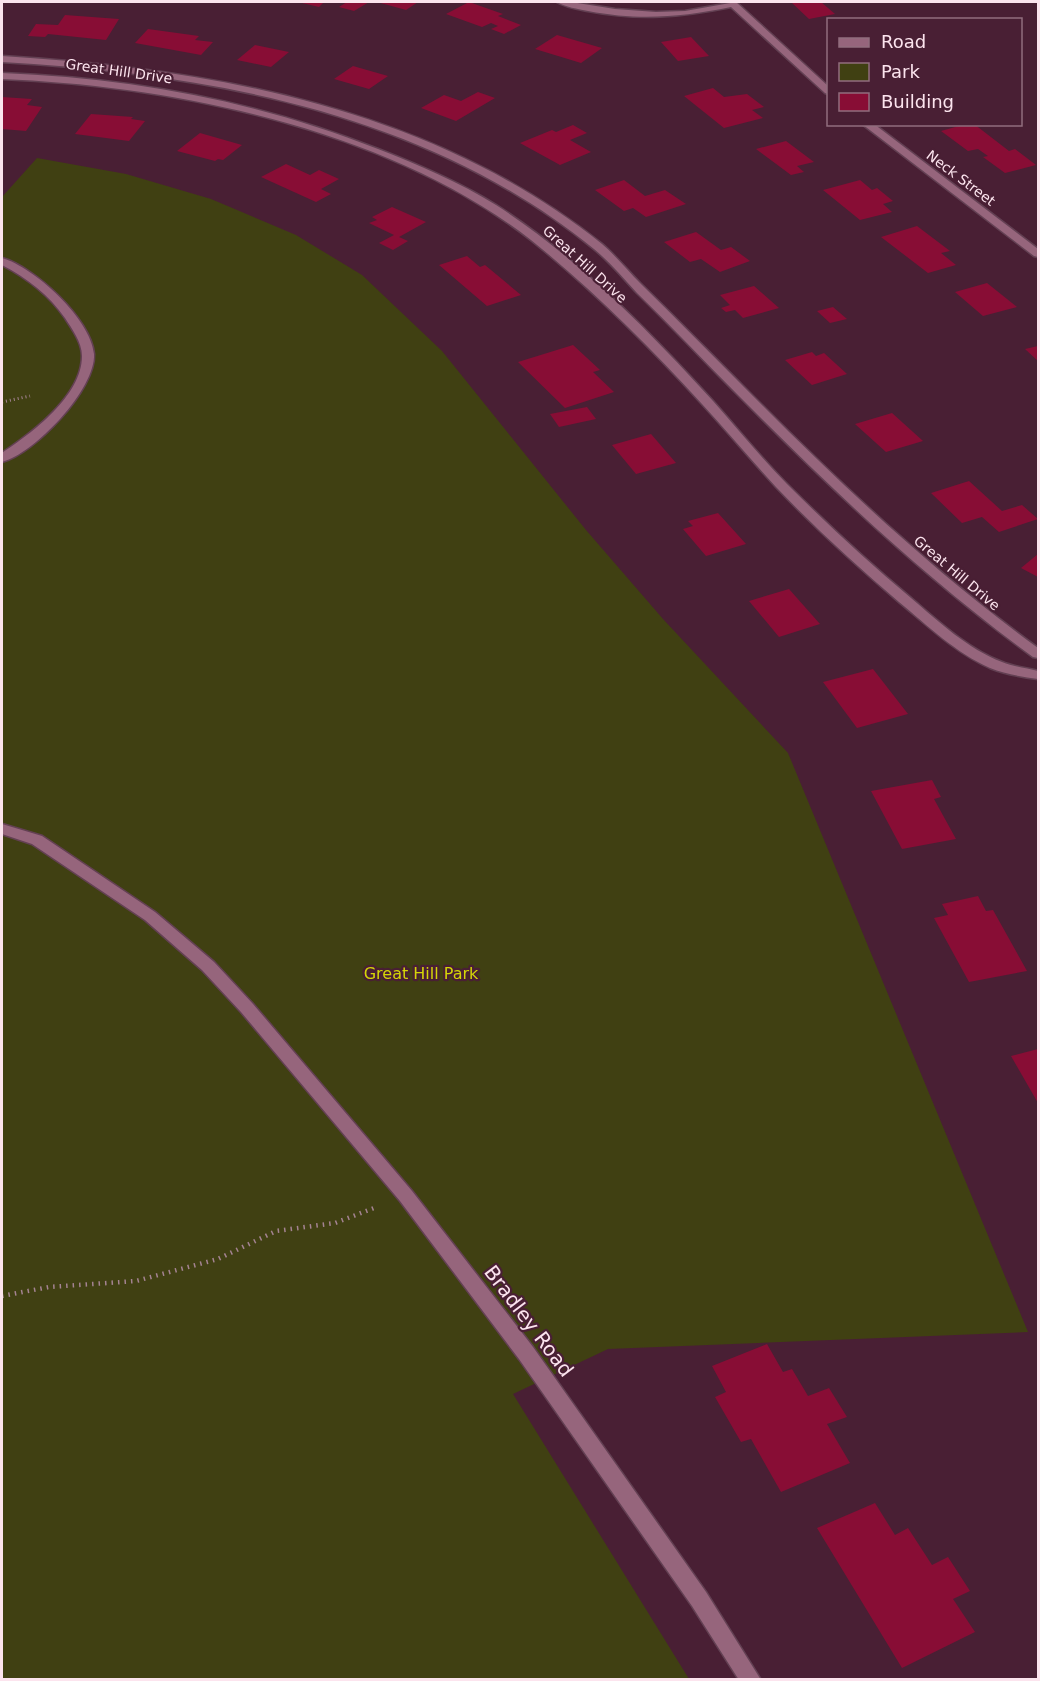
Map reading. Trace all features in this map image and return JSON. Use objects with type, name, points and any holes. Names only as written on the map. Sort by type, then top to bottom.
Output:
[{"type":"street","points":[[562,2],[605,12],[637,15],[671,15],[733,3],[827,90]]},
{"type":"street","name":"Great Hill Drive","points":[[2,59],[102,64],[204,78],[293,99],[392,131],[445,153],[495,178],[545,207],[599,247],[853,503],[965,601],[1038,654]]},
{"type":"street","name":"Great Hill Drive","points":[[2,76],[112,82],[193,97],[279,117],[358,144],[429,174],[503,214],[553,252],[624,320],[706,402],[781,485],[858,560],[950,638],[997,665],[1038,675]]},
{"type":"street","name":"Neck Street","points":[[870,126],[1038,254]]},
{"type":"street","points":[[2,261],[33,278],[52,294],[82,336],[88,357],[78,388],[60,414],[2,458]]},
{"type":"street","name":"Bradley Road","points":[[2,829],[37,840],[82,868],[150,916],[208,966],[247,1008],[406,1196],[567,1409],[699,1599],[751,1680]]},
{"type":"path","points":[[2,1296],[49,1287],[136,1281],[218,1259],[276,1231],[335,1223],[406,1196]]},
{"type":"green space","name":"Great Hill Park","points":[[37,158],[126,174],[211,199],[296,235],[362,275],[442,351],[586,530],[663,619],[788,753],[1028,1332],[608,1349],[513,1394],[689,1679],[2,1679],[2,197]]},
{"type":"building","points":[[298,2],[324,2],[319,7]]},
{"type":"building","points":[[347,2],[369,2],[354,11],[339,7]]},
{"type":"building","points":[[377,2],[418,2],[406,10]]},
{"type":"building","points":[[469,2],[503,14],[498,16],[521,25],[504,34],[491,29],[498,26],[491,23],[482,27],[446,14]]},
{"type":"building","points":[[791,2],[821,2],[835,14],[809,19]]},
{"type":"building","points":[[65,15],[119,19],[106,40],[48,34],[45,37],[28,36],[36,24],[58,25]]},
{"type":"building","points":[[148,29],[199,36],[195,40],[213,42],[201,55],[135,43]]},
{"type":"building","points":[[557,35],[602,48],[581,63],[535,49]]},
{"type":"building","points":[[691,37],[709,56],[678,61],[661,42]]},
{"type":"building","points":[[255,45],[289,52],[271,67],[237,60]]},
{"type":"building","points":[[353,66],[388,76],[369,89],[334,79]]},
{"type":"building","points":[[713,88],[724,97],[747,94],[764,107],[752,110],[763,118],[724,128],[684,96]]},
{"type":"building","points":[[478,92],[495,98],[456,121],[421,108],[444,95],[461,101]]},
{"type":"building","points":[[2,97],[32,99],[27,105],[42,107],[26,131],[2,129]]},
{"type":"building","points":[[91,114],[133,117],[131,119],[145,121],[129,141],[75,134]]},
{"type":"building","points":[[573,125],[587,133],[570,140],[591,152],[560,165],[520,143],[552,130],[556,132]]},
{"type":"building","points":[[959,126],[977,126],[1009,151],[1015,149],[1036,165],[1005,173],[983,157],[988,156],[978,149],[968,151],[941,131]]},
{"type":"building","points":[[200,133],[242,145],[223,160],[215,161],[177,151]]},
{"type":"building","points":[[786,141],[814,162],[797,166],[804,172],[791,175],[756,149]]},
{"type":"building","points":[[286,164],[310,175],[319,170],[339,179],[321,189],[331,194],[316,202],[261,177]]},
{"type":"building","points":[[624,180],[645,196],[665,190],[686,204],[646,217],[633,208],[624,211],[595,190]]},
{"type":"building","points":[[860,180],[872,190],[877,188],[893,201],[883,204],[892,212],[860,220],[823,190]]},
{"type":"building","points":[[392,207],[426,222],[399,237],[408,241],[393,250],[379,243],[394,235],[369,223],[377,220],[372,217]]},
{"type":"building","points":[[917,226],[950,251],[941,253],[956,265],[928,273],[881,237]]},
{"type":"building","points":[[696,232],[721,250],[731,247],[750,261],[720,272],[701,259],[690,262],[664,242]]},
{"type":"building","points":[[467,256],[480,267],[485,265],[521,295],[487,306],[439,265]]},
{"type":"building","points":[[987,283],[1017,307],[983,316],[955,292]]},
{"type":"building","points":[[754,286],[779,308],[743,318],[735,310],[726,312],[721,308],[730,305],[720,295]]},
{"type":"building","points":[[833,307],[847,319],[830,323],[817,311]]},
{"type":"building","points":[[573,345],[600,370],[593,372],[614,392],[565,408],[518,362]]},
{"type":"building","points":[[1038,346],[1038,361],[1025,349]]},
{"type":"building","points":[[812,352],[816,356],[824,353],[847,374],[812,385],[785,360]]},
{"type":"building","points":[[587,407],[596,419],[559,427],[550,414]]},
{"type":"building","points":[[892,413],[923,441],[886,452],[855,424]]},
{"type":"building","points":[[651,434],[676,463],[636,474],[612,445]]},
{"type":"building","points":[[969,481],[1002,511],[1022,505],[1038,519],[999,532],[982,517],[962,523],[931,493]]},
{"type":"building","points":[[718,513],[746,544],[706,556],[683,529],[693,526],[688,521]]},
{"type":"building","points":[[1038,554],[1038,577],[1021,568]]},
{"type":"building","points":[[789,589],[820,624],[779,637],[749,601]]},
{"type":"building","points":[[873,669],[908,714],[857,728],[823,682]]},
{"type":"building","points":[[932,780],[941,797],[934,799],[956,839],[902,849],[871,791]]},
{"type":"building","points":[[978,896],[986,911],[993,910],[1027,971],[969,982],[934,918],[948,915],[942,904]]},
{"type":"building","points":[[1038,1049],[1038,1103],[1011,1056]]},
{"type":"building","points":[[767,1344],[783,1372],[792,1369],[808,1396],[829,1388],[847,1417],[827,1424],[850,1463],[781,1492],[751,1439],[741,1442],[715,1397],[726,1392],[712,1366]]},
{"type":"building","points":[[875,1503],[895,1535],[908,1528],[932,1565],[948,1557],[970,1591],[953,1599],[975,1632],[902,1668],[817,1528]]}]
